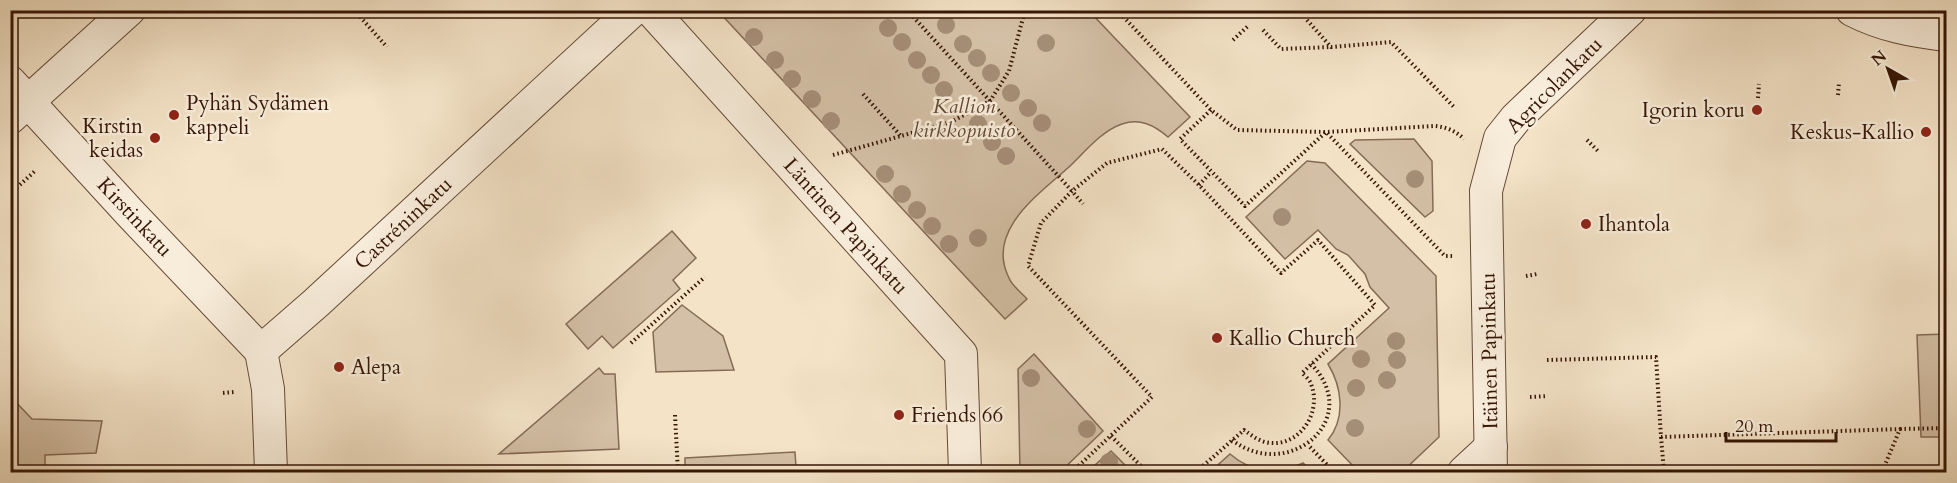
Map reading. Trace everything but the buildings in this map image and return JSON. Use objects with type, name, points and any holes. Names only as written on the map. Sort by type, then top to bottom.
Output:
[{"type":"street","points":[[16,100],[129,10]]},
{"type":"street","name":"Castréninkatu","points":[[261,351],[633,10]]},
{"type":"street","name":"Läntinen Papinkatu","points":[[651,10],[961,354],[965,472]]},
{"type":"street","name":"Agricolankatu","points":[[1491,168],[1500,138],[1516,118],[1630,10]]},
{"type":"street","points":[[1852,10],[1872,20],[1905,30],[1947,35]]},
{"type":"street","name":"Kirstinkatu","points":[[16,100],[144,228],[261,351]]},
{"type":"street","name":"Itäinen Papinkatu","points":[[1464,472],[1491,460],[1486,191],[1491,168]]},
{"type":"street","points":[[261,351],[268,389],[271,472]]},
{"type":"path","points":[[354,10],[387,47]]},
{"type":"path","points":[[907,10],[1083,204]]},
{"type":"path","points":[[833,155],[951,122],[990,100],[1009,71],[1022,12],[1028,10]]},
{"type":"path","points":[[1117,10],[1211,110],[1237,130],[1326,132],[1443,127],[1459,134],[1491,168]]},
{"type":"path","points":[[1307,20],[1331,47]]},
{"type":"path","points":[[1233,40],[1248,26]]},
{"type":"path","points":[[1263,30],[1281,50],[1392,42],[1454,107]]},
{"type":"path","points":[[1838,95],[1839,82]]},
{"type":"path","points":[[1758,98],[1759,84]]},
{"type":"path","points":[[863,94],[901,136]]},
{"type":"path","points":[[1211,110],[1180,139],[1245,206],[1326,132]]},
{"type":"path","name":"Itäinen Papinkatu","points":[[1326,132],[1445,256],[1486,255]]},
{"type":"path","points":[[1587,140],[1598,151]]},
{"type":"path","points":[[1157,402],[1028,266],[1041,223],[1072,191],[1107,164],[1162,149],[1199,184],[1281,273],[1318,240],[1375,305],[1302,373],[1311,383],[1312,411],[1301,433],[1287,442],[1276,443],[1265,442],[1244,429],[1196,472]]},
{"type":"path","points":[[10,194],[36,170]]},
{"type":"path","points":[[1199,184],[1211,172]]},
{"type":"path","points":[[1526,276],[1536,274]]},
{"type":"path","points":[[631,344],[705,277]]},
{"type":"path","points":[[1066,305],[1071,300]]},
{"type":"path","points":[[1547,360],[1656,357],[1664,472]]},
{"type":"path","points":[[1297,455],[1310,447],[1322,433],[1329,412],[1327,388],[1322,377],[1311,364]]},
{"type":"path","points":[[1530,397],[1548,396]]},
{"type":"path","points":[[1072,472],[1152,397]]},
{"type":"path","points":[[675,416],[678,472]]},
{"type":"path","points":[[1661,437],[1947,428]]},
{"type":"path","points":[[1882,472],[1900,429]]},
{"type":"path","points":[[1111,436],[1146,472]]},
{"type":"path","points":[[1232,440],[1255,456],[1286,458]]},
{"type":"path","points":[[1310,447],[1334,472]]},
{"type":"green space","name":"Kallion kirkkopuisto","points":[[718,11],[1089,11],[1190,117],[1168,137],[1152,126],[1141,122],[1129,122],[1114,127],[1093,143],[1019,215],[1004,245],[1003,261],[1014,286],[1027,299],[1005,319]]},
{"type":"green space","points":[[1414,139],[1432,161],[1433,211],[1425,217],[1350,144],[1355,140]]},
{"type":"green space","points":[[1307,161],[1325,163],[1436,276],[1439,437],[1402,472],[1359,472],[1328,440],[1338,422],[1340,402],[1336,382],[1328,364],[1389,308],[1370,287],[1365,274],[1348,255],[1336,249],[1318,230],[1285,259],[1246,217]]},
{"type":"green space","points":[[672,231],[696,258],[673,280],[680,289],[613,348],[602,336],[588,349],[566,324]]},
{"type":"green space","points":[[682,305],[723,336],[734,370],[656,372],[653,332]]},
{"type":"green space","points":[[1946,334],[1946,437],[1921,437],[1917,335]]},
{"type":"green space","points":[[1034,354],[1103,431],[1060,472],[1020,472],[1018,369]]},
{"type":"green space","points":[[599,368],[604,374],[615,374],[619,449],[499,454]]},
{"type":"green space","points":[[10,396],[32,419],[102,421],[96,453],[45,455],[45,472],[11,472]]},
{"type":"green space","points":[[1111,451],[1132,472],[1087,472]]},
{"type":"green space","points":[[795,452],[796,467],[774,468],[774,472],[685,472],[685,458]]},
{"type":"green space","points":[[1230,454],[1247,465],[1265,470],[1284,469],[1303,463],[1313,472],[1210,472]]},
{"type":"place","name":"Igorin koru","points":[[1757,110]]},
{"type":"place","name":"Pyhän Sydämen kappeli","points":[[174,115]]},
{"type":"place","name":"Keskus-Kallio","points":[[1926,132]]},
{"type":"place","name":"Kirstin keidas","points":[[155,138]]},
{"type":"place","name":"Ihantola","points":[[1586,224]]},
{"type":"place","name":"Kallio Church","points":[[1217,338]]},
{"type":"place","name":"Alepa","points":[[339,367]]},
{"type":"place","name":"Friends 66","points":[[899,415]]}]
